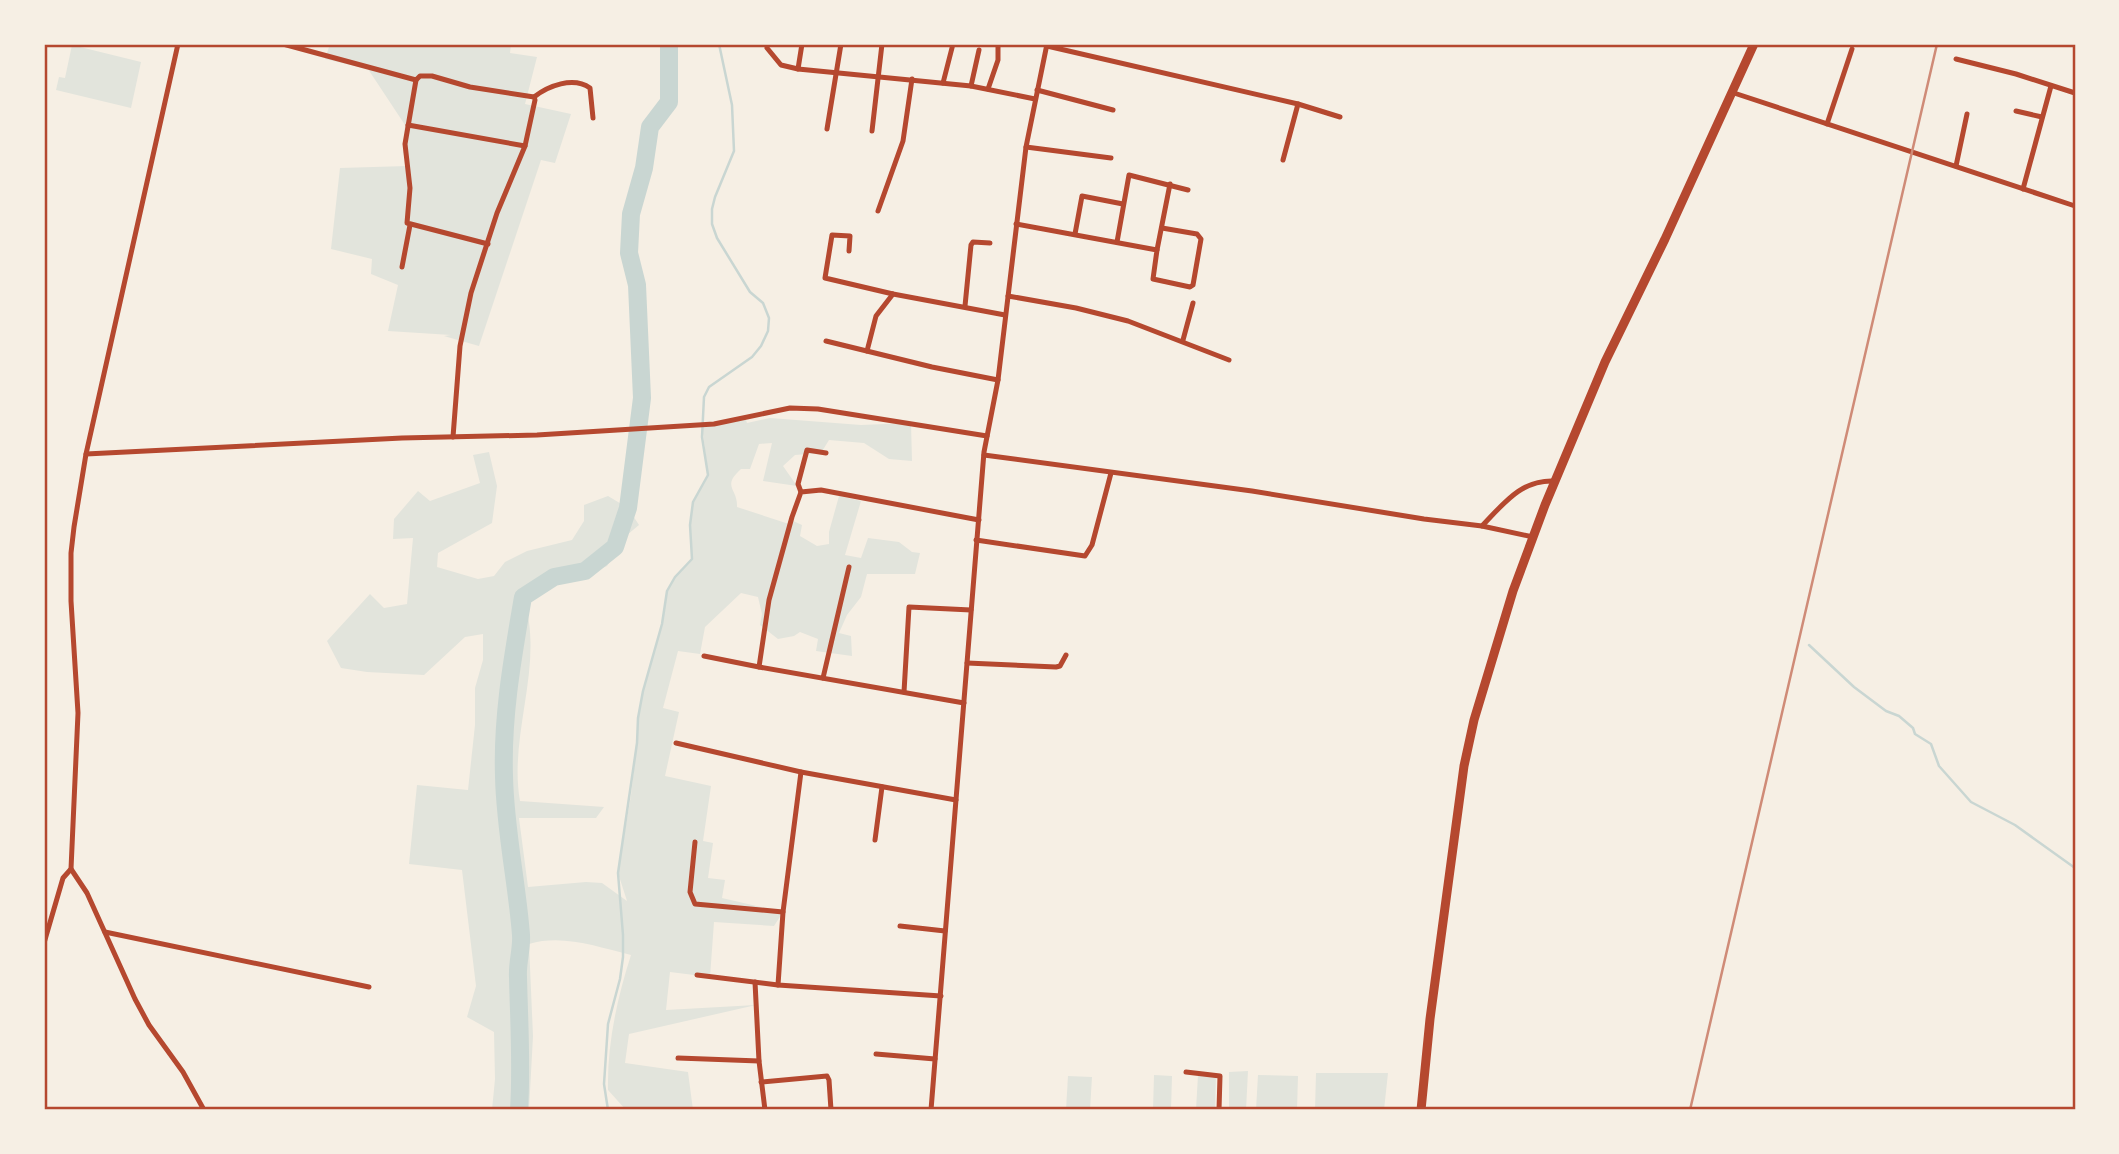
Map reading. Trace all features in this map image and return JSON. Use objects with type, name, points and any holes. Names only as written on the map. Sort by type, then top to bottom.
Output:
[{"type":"highway","points":[[1421,1110],[1430,1019],[1464,766],[1485,682],[1513,591],[1605,362],[1665,239],[1754,44]]},
{"type":"street","points":[[44,943],[63,878],[71,869],[78,713],[72,626],[71,553],[86,454],[178,44]]},
{"type":"street","points":[[283,44],[416,80]]},
{"type":"street","points":[[798,69],[802,44]]},
{"type":"street","points":[[827,129],[841,44]]},
{"type":"street","points":[[872,131],[882,44]]},
{"type":"street","points":[[943,83],[953,44]]},
{"type":"street","points":[[988,89],[998,60],[998,45]]},
{"type":"street","points":[[931,1110],[984,454],[998,380],[1026,147],[1047,45],[1297,104],[1340,117]]},
{"type":"street","points":[[767,48],[781,65],[798,69],[971,86],[1035,99]]},
{"type":"street","points":[[1827,124],[1852,49]]},
{"type":"street","points":[[971,86],[979,50]]},
{"type":"street","points":[[1956,59],[2075,93]]},
{"type":"street","points":[[402,267],[410,225],[407,220],[410,188],[405,144],[416,80],[420,76],[432,76],[470,87],[534,97],[553,85],[584,84],[590,88],[593,118]]},
{"type":"street","points":[[878,211],[903,141],[912,79]]},
{"type":"street","points":[[2023,189],[2051,86]]},
{"type":"street","points":[[1037,90],[1113,110]]},
{"type":"street","points":[[1731,92],[2075,206]]},
{"type":"street","points":[[453,437],[462,336],[471,293],[497,213],[525,146],[534,97]]},
{"type":"street","points":[[1283,160],[1297,104]]},
{"type":"street","points":[[2016,111],[2042,117]]},
{"type":"street","points":[[1956,166],[1967,114]]},
{"type":"street","points":[[408,125],[525,146]]},
{"type":"street","points":[[1026,147],[1111,158]]},
{"type":"street","points":[[1118,242],[1129,174],[1188,190]]},
{"type":"street","points":[[1162,228],[1200,236],[1192,286],[1189,288],[1153,279],[1157,250],[1170,184]]},
{"type":"street","points":[[1075,234],[1082,196],[1123,204]]},
{"type":"street","points":[[1016,224],[1157,250]]},
{"type":"street","points":[[410,225],[488,244]]},
{"type":"street","points":[[849,251],[850,236],[840,233],[832,235],[824,278],[1004,315]]},
{"type":"street","points":[[965,306],[971,245],[990,243]]},
{"type":"street","points":[[867,351],[876,316],[893,294]]},
{"type":"street","points":[[1008,296],[1106,315],[1184,341],[1229,360]]},
{"type":"street","points":[[1184,341],[1193,303]]},
{"type":"street","points":[[826,341],[998,380]]},
{"type":"street","points":[[86,454],[634,429],[706,424],[790,408],[818,409],[987,438]]},
{"type":"street","points":[[759,667],[769,600],[788,528],[801,492],[798,484],[807,450],[826,453]]},
{"type":"street","points":[[984,454],[1254,491],[1482,526],[1534,537]]},
{"type":"street","points":[[976,540],[1085,556],[1092,545],[1111,473]]},
{"type":"street","points":[[1482,526],[1509,498],[1525,486],[1543,480],[1555,481]]},
{"type":"street","points":[[801,492],[821,490],[979,520]]},
{"type":"street","points":[[823,678],[849,567]]},
{"type":"street","points":[[904,692],[909,607],[971,610]]},
{"type":"street","points":[[967,663],[1056,667],[1060,666],[1066,655]]},
{"type":"street","points":[[704,656],[964,703]]},
{"type":"street","points":[[676,743],[801,772],[956,800]]},
{"type":"street","points":[[778,985],[783,912],[801,772]]},
{"type":"street","points":[[876,840],[882,787]]},
{"type":"street","points":[[695,842],[690,892],[695,904],[783,912]]},
{"type":"street","points":[[71,869],[78,877],[149,1025],[183,1072],[204,1110]]},
{"type":"street","points":[[900,926],[945,931]]},
{"type":"street","points":[[104,932],[369,987]]},
{"type":"street","points":[[697,975],[778,985],[941,996]]},
{"type":"street","points":[[755,982],[759,1062],[765,1110]]},
{"type":"street","points":[[876,1054],[935,1059]]},
{"type":"street","points":[[678,1058],[759,1062]]},
{"type":"street","points":[[1186,1072],[1220,1076],[1219,1110]]},
{"type":"street","points":[[761,1082],[827,1076],[831,1110]]},
{"type":"shaded area","points":[[330,44],[511,44],[510,53],[537,57],[525,104],[571,114],[555,163],[541,160],[479,346],[444,336],[451,335],[388,331],[398,285],[371,274],[372,259],[331,249],[340,168],[407,166],[403,152],[405,125],[368,69],[325,59]]},
{"type":"shaded area","points":[[72,45],[141,62],[131,108],[56,90],[59,77],[65,78]]},
{"type":"shaded area","points":[[770,418],[861,425],[911,423],[912,461],[889,459],[864,443],[829,440],[821,453],[795,455],[783,466],[797,486],[763,481],[772,443],[759,444],[750,469],[741,469],[731,484],[737,507],[792,525],[791,520],[802,525],[800,536],[817,546],[829,544],[829,532],[839,496],[861,501],[845,555],[861,558],[868,538],[899,542],[912,552],[920,553],[915,574],[867,574],[861,597],[847,615],[839,633],[851,636],[852,656],[816,651],[818,639],[800,632],[778,639],[760,625],[762,614],[758,597],[741,593],[705,627],[700,654],[678,651],[663,708],[679,712],[665,776],[711,786],[703,841],[713,843],[708,878],[725,880],[722,898],[783,912],[774,926],[714,922],[710,977],[670,972],[666,1010],[756,1005],[629,1034],[625,1063],[688,1072],[693,1110],[626,1110],[608,1090],[608,1073],[614,1022],[631,955],[567,941],[529,944],[533,1036],[529,1110],[492,1110],[495,1079],[494,1032],[467,1017],[476,986],[462,870],[409,864],[417,785],[468,790],[475,725],[475,688],[483,660],[483,634],[465,637],[424,675],[341,668],[327,641],[370,594],[384,608],[407,604],[413,538],[393,539],[394,519],[418,491],[430,501],[480,483],[473,455],[489,452],[497,486],[492,523],[438,553],[437,567],[478,579],[494,576],[505,562],[527,551],[572,540],[584,521],[584,505],[608,496],[628,508],[639,525],[627,535],[607,566],[585,576],[554,578],[523,597],[531,647],[518,775],[520,801],[604,807],[596,818],[519,818],[528,887],[602,883],[627,901],[618,873],[631,795],[638,718],[662,624],[667,591],[675,577],[692,559],[690,525],[693,502],[708,474],[702,425],[746,420],[747,423]]},
{"type":"shaded area","points":[[1248,1071],[1246,1110],[1229,1110],[1229,1072]]},
{"type":"shaded area","points":[[1316,1073],[1388,1073],[1384,1110],[1315,1110]]},
{"type":"shaded area","points":[[1154,1075],[1172,1076],[1171,1110],[1153,1110]]},
{"type":"shaded area","points":[[1198,1075],[1216,1075],[1215,1110],[1196,1110]]},
{"type":"shaded area","points":[[1258,1075],[1298,1076],[1297,1110],[1256,1110]]},
{"type":"shaded area","points":[[1068,1076],[1092,1077],[1090,1110],[1066,1110]]},
{"type":"waterway","points":[[519,1110],[518,972],[521,935],[504,776],[506,708],[512,663],[523,597],[554,577],[585,571],[615,547],[628,508],[642,398],[637,285],[629,253],[631,214],[644,168],[650,127],[669,102],[669,44]]},
{"type":"waterway","points":[[608,1110],[604,1084],[608,1024],[623,957],[618,873],[643,691],[662,624],[667,591],[675,577],[692,559],[690,525],[693,502],[708,475],[702,437],[704,397],[709,387],[752,357],[768,331],[769,318],[763,303],[750,292],[717,238],[712,224],[715,197],[734,151],[732,105],[719,44]]},
{"type":"waterway","points":[[1809,645],[1854,687],[1886,711],[1899,716],[1913,728],[1915,734],[1931,744],[1939,766],[1971,802],[2015,825],[2075,868]]},
{"type":"railway","points":[[1690,1110],[1937,44]]}]
